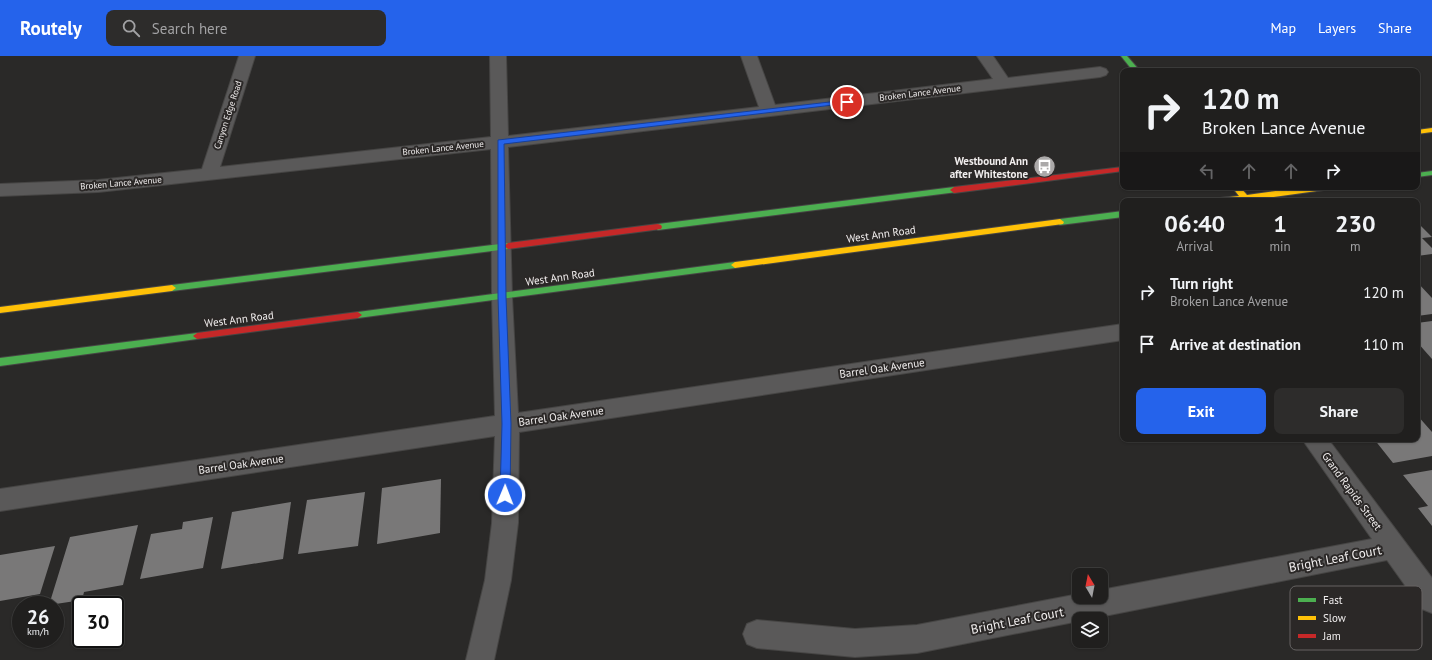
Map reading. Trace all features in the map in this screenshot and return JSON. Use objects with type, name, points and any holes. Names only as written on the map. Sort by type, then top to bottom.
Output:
[{"type":"main road","points":[[1124,56],[1134,68]]},
{"type":"main road","points":[[1420,132],[1432,130]]},
{"type":"main road","points":[[0,310],[1120,169]]},
{"type":"main road","points":[[1420,175],[1432,173]]},
{"type":"main road","points":[[1238,190],[1245,198],[1302,190]]},
{"type":"main road","name":"West Ann Road","points":[[0,362],[1120,214]]},
{"type":"street","name":"Canyon Edge Road","points":[[209,174],[247,56]]},
{"type":"street","points":[[480,660],[498,580],[505,523],[507,424],[502,297],[498,56]]},
{"type":"street","points":[[749,56],[769,111]]},
{"type":"street","points":[[985,56],[1004,84]]},
{"type":"street","name":"Broken Lance Avenue","points":[[0,190],[98,186],[500,142],[1100,72]]},
{"type":"street","name":"Barrel Oak Avenue","points":[[0,500],[1120,332]]},
{"type":"street","name":"Grand Rapids Street","points":[[1316,442],[1422,586]]},
{"type":"street","name":"Bright Leaf Court","points":[[757,634],[855,643],[917,639],[1393,547]]},
{"type":"street","name":"Grand Rapids Street","points":[[1422,586],[1432,600]]},
{"type":"building","points":[[1420,225],[1432,237],[1422,238],[1432,248],[1432,254],[1420,256]]},
{"type":"building","points":[[1420,285],[1432,298],[1432,314],[1420,316]]},
{"type":"building","points":[[1432,321],[1432,359],[1420,345],[1420,323]]},
{"type":"building","points":[[1420,418],[1432,432],[1432,456],[1393,463],[1376,442],[1420,442]]},
{"type":"building","points":[[1432,470],[1432,526],[1418,508],[1428,506],[1403,475]]},
{"type":"building","points":[[441,479],[440,533],[377,544],[382,488]]},
{"type":"building","points":[[365,492],[358,546],[298,554],[307,500]]},
{"type":"building","points":[[291,502],[283,559],[221,569],[232,512]]},
{"type":"building","points":[[213,517],[203,568],[140,579],[151,534],[182,529],[183,522]]},
{"type":"building","points":[[138,525],[123,585],[84,592],[83,596],[72,596],[72,602],[64,603],[64,596],[52,596],[70,537]]},
{"type":"building","points":[[55,546],[40,594],[12,596],[12,599],[0,601],[0,555]]},
{"type":"traffic: fast","points":[[1124,56],[1134,68]]},
{"type":"traffic: fast","points":[[1420,175],[1432,173]]},
{"type":"traffic: fast","points":[[658,227],[954,190]]},
{"type":"traffic: fast","points":[[1060,222],[1120,214]]},
{"type":"traffic: fast","points":[[172,288],[508,246]]},
{"type":"traffic: fast","points":[[358,315],[735,265]]},
{"type":"traffic: fast","points":[[0,362],[197,336]]},
{"type":"traffic: slow","points":[[1420,132],[1432,130]]},
{"type":"traffic: slow","points":[[1238,190],[1245,198]]},
{"type":"traffic: slow","points":[[1242,198],[1302,190]]},
{"type":"traffic: slow","points":[[735,265],[1060,222]]},
{"type":"traffic: slow","points":[[0,310],[172,288]]},
{"type":"traffic: jam","points":[[954,190],[1120,169]]},
{"type":"traffic: jam","points":[[508,246],[658,227]]},
{"type":"traffic: jam","points":[[197,336],[358,315]]},
{"type":"place","name":"Westbound Ann after Whitestone","points":[[1044,167]]},
{"type":"route","points":[[505,495],[507,424],[502,297],[500,142],[847,102]]}]
